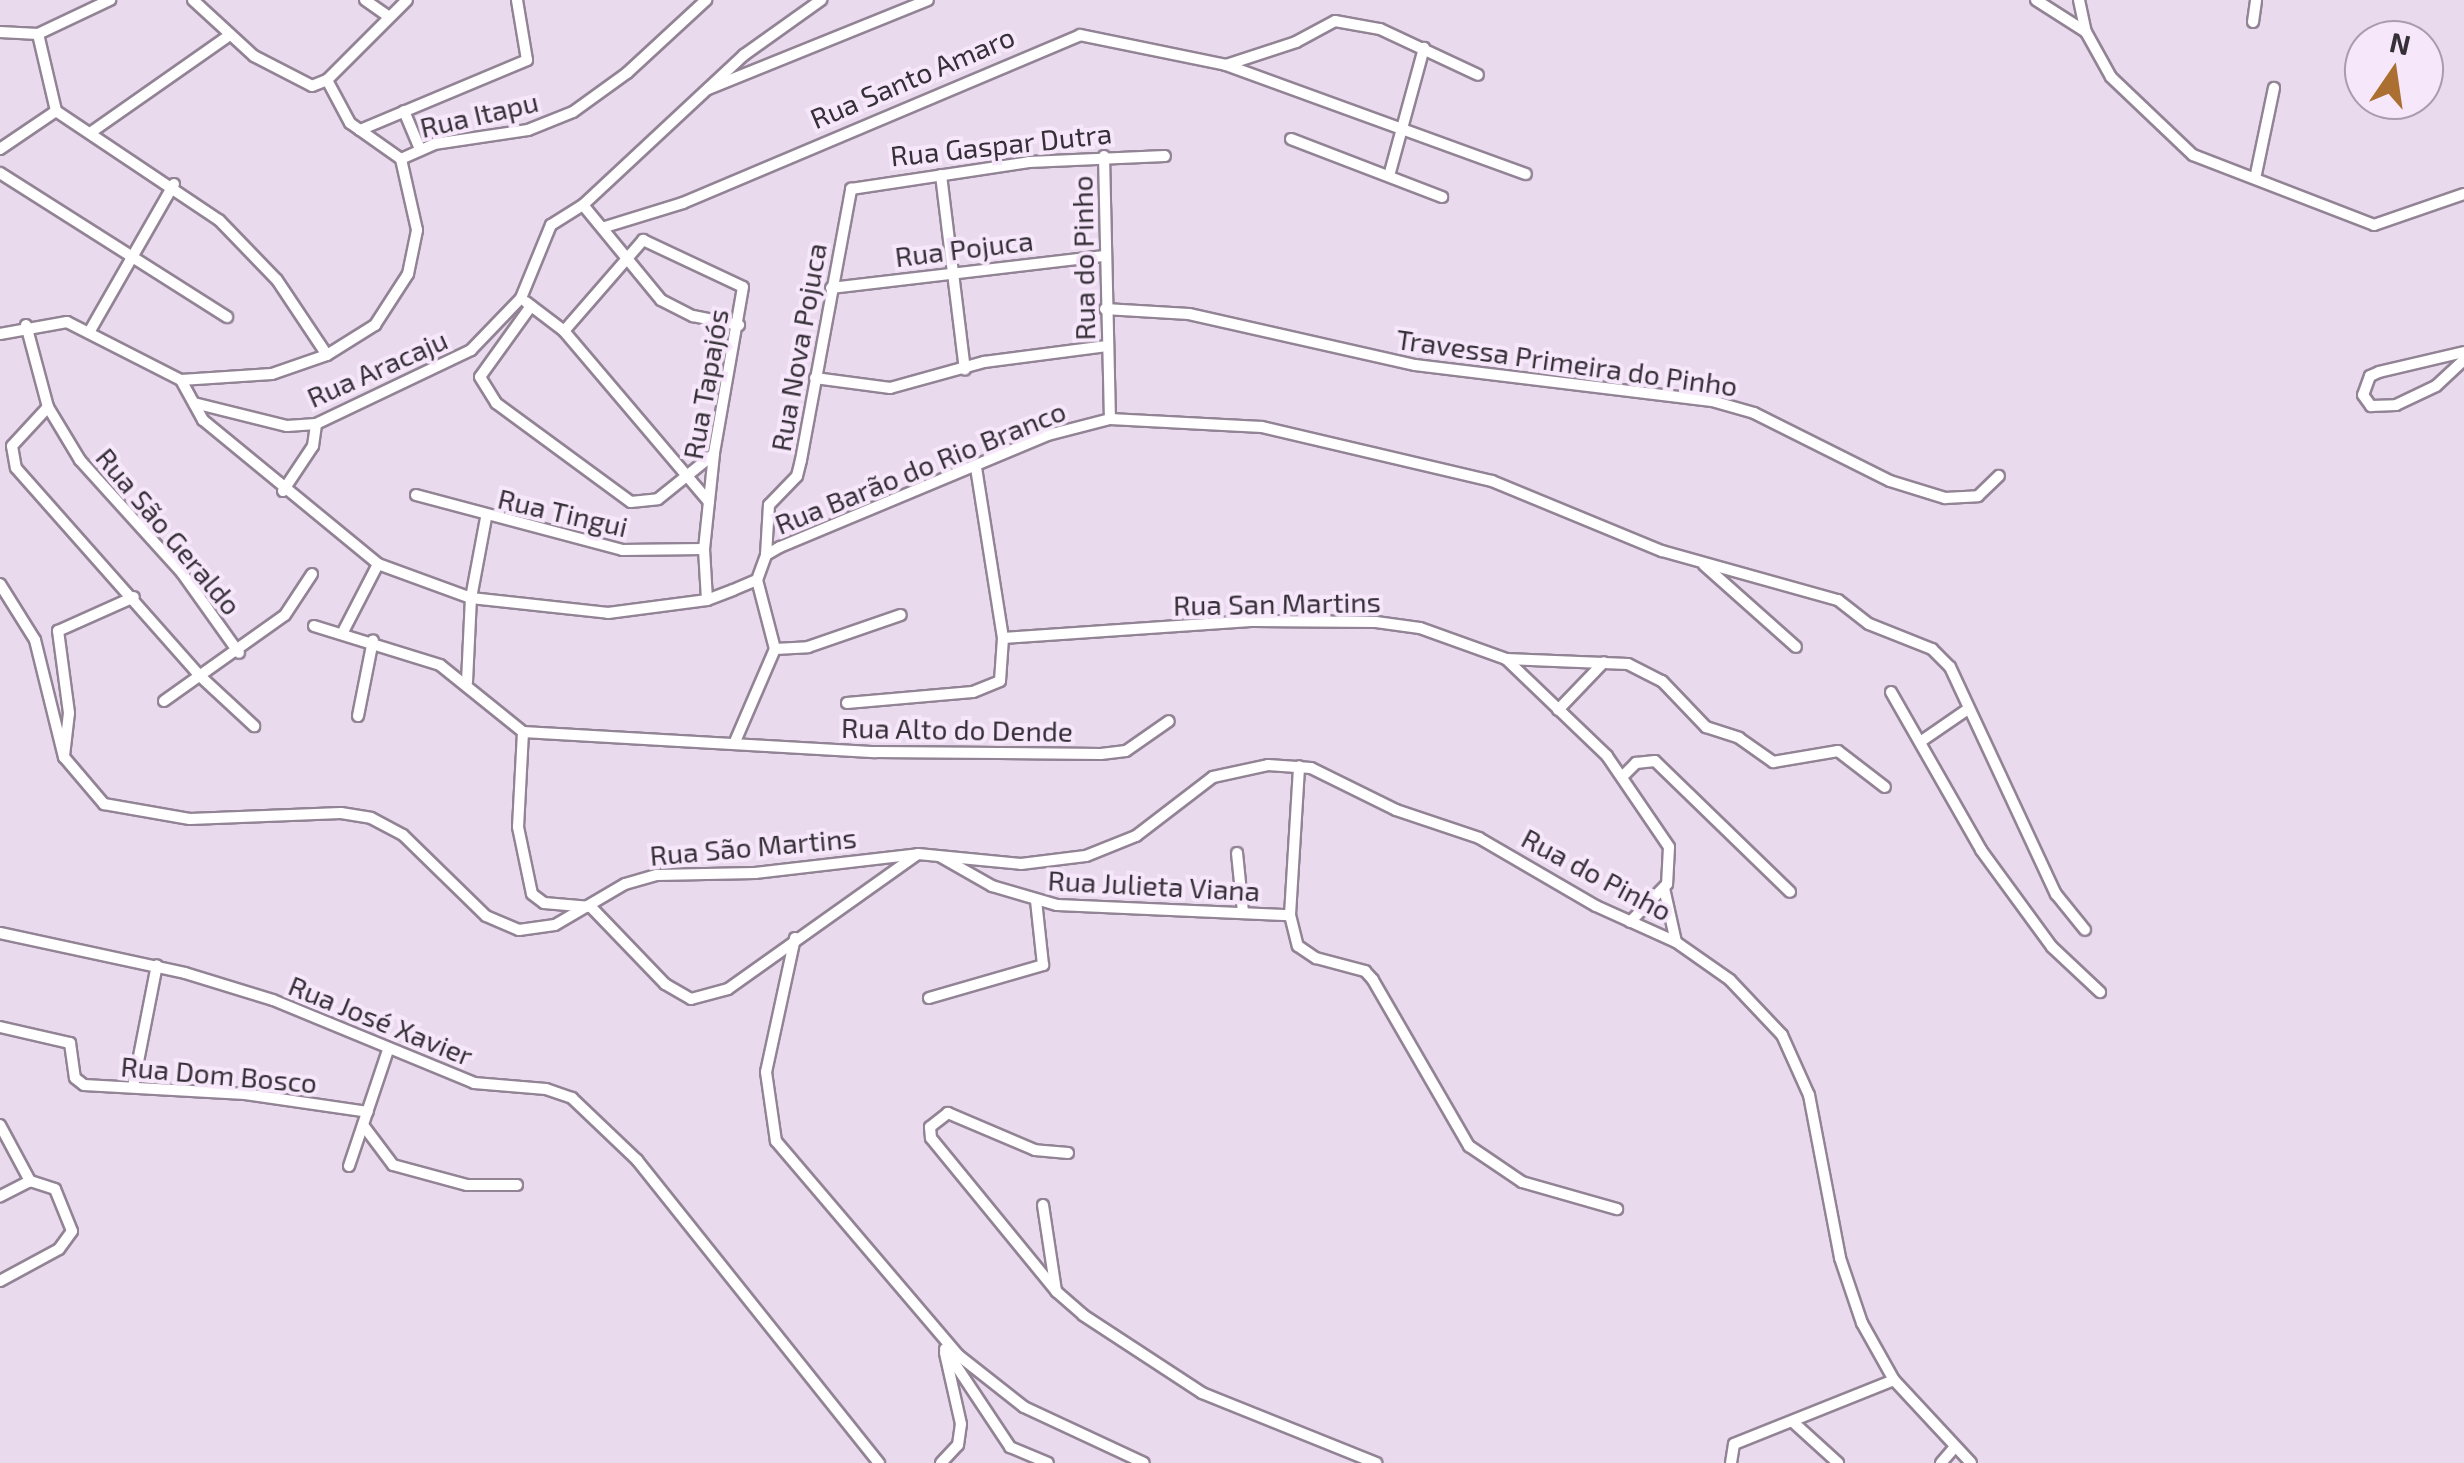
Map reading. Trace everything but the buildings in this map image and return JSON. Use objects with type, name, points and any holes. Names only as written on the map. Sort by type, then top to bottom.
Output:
[{"type":"street","points":[[0,32],[38,34],[110,0]]},
{"type":"street","points":[[192,0],[227,36],[312,86],[327,80],[407,0]]},
{"type":"street","points":[[365,0],[389,17]]},
{"type":"street","points":[[360,130],[524,62],[530,52],[517,0]]},
{"type":"street","name":"Rua Itapu","points":[[402,159],[420,148],[528,130],[572,112],[628,73],[706,0]]},
{"type":"street","name":"Rua Aracaju","points":[[194,403],[287,426],[316,424],[471,350],[526,302],[541,240],[563,215],[583,205],[698,93],[821,0]]},
{"type":"street","points":[[698,93],[928,0]]},
{"type":"street","points":[[2036,0],[2086,32]]},
{"type":"street","points":[[2080,0],[2086,32],[2111,77],[2163,133],[2194,155],[2256,174],[2374,225],[2464,194]]},
{"type":"street","points":[[2254,22],[2256,0]]},
{"type":"street","points":[[1226,65],[1296,42],[1335,20],[1380,29],[1478,76]]},
{"type":"street","points":[[38,34],[56,111],[174,184],[277,280],[327,355]]},
{"type":"street","points":[[90,133],[227,36]]},
{"type":"street","name":"Rua Santo Amaro","points":[[605,227],[683,203],[1070,36],[1106,37],[1226,65],[1526,174]]},
{"type":"street","points":[[1389,176],[1424,48]]},
{"type":"street","points":[[181,380],[272,374],[327,355],[375,325],[408,274],[417,230],[402,159],[360,130],[327,80]]},
{"type":"street","points":[[2256,174],[2274,88]]},
{"type":"street","points":[[0,149],[56,111]]},
{"type":"street","points":[[404,111],[420,148]]},
{"type":"street","points":[[1290,139],[1442,197]]},
{"type":"street","name":"Rua Gaspar Dutra","points":[[847,196],[862,183],[1104,156],[1165,156]]},
{"type":"street","name":"Rua do Pinho","points":[[1104,156],[1102,256],[1110,419]]},
{"type":"street","points":[[0,173],[227,317]]},
{"type":"street","points":[[941,176],[949,271],[965,370]]},
{"type":"street","points":[[92,329],[130,254],[174,184]]},
{"type":"street","name":"Rua Nova Pojuca","points":[[766,555],[766,514],[797,476],[847,196]]},
{"type":"street","points":[[583,205],[605,227],[649,290],[677,308],[740,325]]},
{"type":"street","name":"Rua Tapajós","points":[[623,258],[648,240],[735,280],[744,294],[708,502],[704,550],[707,600]]},
{"type":"street","name":"Rua Pojuca","points":[[832,288],[949,271],[1102,256]]},
{"type":"street","points":[[564,331],[623,258]]},
{"type":"street","points":[[708,502],[684,478],[564,331],[526,302],[480,377],[496,403],[630,502],[650,503],[684,478],[714,454]]},
{"type":"street","name":"Travessa Primeira do Pinho","points":[[1106,308],[1172,310],[1415,365],[1723,403],[1890,481],[1945,498],[1978,496],[1999,476]]},
{"type":"street","points":[[1,332],[56,321],[92,329],[181,380],[203,420],[283,492],[378,564],[471,598],[608,612],[707,600],[757,580],[775,650],[734,744]]},
{"type":"street","name":"Rua São Geraldo","points":[[26,325],[48,407],[94,480],[182,573],[238,653]]},
{"type":"street","points":[[815,378],[890,388],[965,370],[1106,346]]},
{"type":"street","points":[[2464,352],[2370,376],[2363,395],[2371,406],[2396,405],[2436,386],[2464,360]]},
{"type":"street","points":[[48,407],[17,438],[13,461],[44,504],[134,597],[200,676],[254,726]]},
{"type":"street","name":"Rua Barão do Rio Branco","points":[[757,580],[766,555],[1048,435],[1110,419],[1262,427],[1346,443],[1492,481],[1704,564],[1828,596],[1881,630],[1924,643],[1950,667],[2030,848],[2086,930]]},
{"type":"street","points":[[283,492],[313,446],[316,424]]},
{"type":"street","points":[[847,703],[973,692],[1000,680],[1003,638],[976,467]]},
{"type":"street","name":"Rua Tingui","points":[[416,495],[486,518],[622,550],[704,550]]},
{"type":"street","points":[[467,682],[471,598],[486,518]]},
{"type":"street","points":[[344,630],[378,564]]},
{"type":"street","points":[[1704,564],[1796,647]]},
{"type":"street","points":[[164,701],[238,653],[285,615],[312,574]]},
{"type":"street","points":[[0,584],[35,640],[64,758]]},
{"type":"street","points":[[64,758],[69,712],[58,631],[134,597]]},
{"type":"street","points":[[775,650],[808,647],[901,615]]},
{"type":"street","name":"Rua San Martins","points":[[1003,638],[1254,621],[1376,622],[1420,628],[1506,658],[1622,778],[1669,846],[1664,888],[1676,942]]},
{"type":"street","points":[[314,626],[344,630],[373,640],[467,682],[523,732],[518,827],[528,887],[544,903],[590,907]]},
{"type":"street","points":[[358,716],[373,640]]},
{"type":"street","points":[[1506,658],[1604,662],[1643,669],[1706,727],[1739,738],[1773,762],[1838,750],[1884,788]]},
{"type":"street","points":[[1558,710],[1604,662]]},
{"type":"street","points":[[1891,692],[1923,740],[1981,850],[2052,947],[2100,992]]},
{"type":"street","points":[[1923,740],[1968,710]]},
{"type":"street","name":"Rua Alto do Dende","points":[[523,732],[734,744],[1101,754],[1126,750],[1170,721]]},
{"type":"street","name":"Rua São Martins","points":[[64,758],[94,796],[135,812],[243,822],[326,813],[371,818],[404,835],[503,926],[554,926],[648,877],[918,854]]},
{"type":"street","points":[[1622,778],[1636,763],[1655,761],[1790,892]]},
{"type":"street","name":"Rua do Pinho","points":[[918,854],[1021,864],[1086,856],[1136,836],[1213,777],[1299,766],[1494,845],[1630,922],[1676,942],[1756,1004],[1791,1051],[1820,1136],[1844,1277],[1894,1380],[1972,1463]]},
{"type":"street","name":"Rua Julieta Viana","points":[[937,854],[992,886],[1036,901],[1290,915],[1299,766]]},
{"type":"street","points":[[1236,852],[1244,912]]},
{"type":"street","name":"Rua São Martins","points":[[590,907],[665,984],[702,1000],[918,854]]},
{"type":"street","points":[[1630,922],[1664,888]]},
{"type":"street","points":[[929,998],[1044,965],[1036,901]]},
{"type":"street","points":[[1290,915],[1298,946],[1316,958],[1364,971],[1373,980],[1469,1146],[1522,1182],[1616,1209]]},
{"type":"street","name":"Rua José Xavier","points":[[0,933],[157,966],[273,1000],[474,1083],[560,1093],[590,1110],[879,1463]]},
{"type":"street","points":[[795,938],[769,1047],[770,1122],[798,1169],[901,1282],[1010,1447],[1048,1463]]},
{"type":"street","points":[[133,1087],[157,966]]},
{"type":"street","name":"Rua Dom Bosco","points":[[0,1027],[70,1043],[74,1072],[84,1085],[368,1112]]},
{"type":"street","points":[[349,1166],[388,1050]]},
{"type":"street","points":[[1068,1153],[1036,1150],[948,1112],[930,1128],[931,1138],[1056,1292],[1202,1392],[1376,1463]]},
{"type":"street","points":[[0,1125],[27,1176],[55,1189],[72,1231],[59,1249],[0,1281]]},
{"type":"street","points":[[363,1125],[393,1164],[466,1185],[518,1185]]},
{"type":"street","points":[[0,1196],[27,1176]]},
{"type":"street","points":[[1044,1205],[1056,1292]]},
{"type":"street","points":[[938,1334],[1024,1408],[1144,1463]]},
{"type":"street","points":[[942,1463],[958,1445],[961,1424],[944,1347]]},
{"type":"street","points":[[1731,1463],[1734,1444],[1894,1380]]},
{"type":"street","points":[[1793,1422],[1838,1463]]},
{"type":"street","points":[[1941,1463],[1955,1448]]}]
